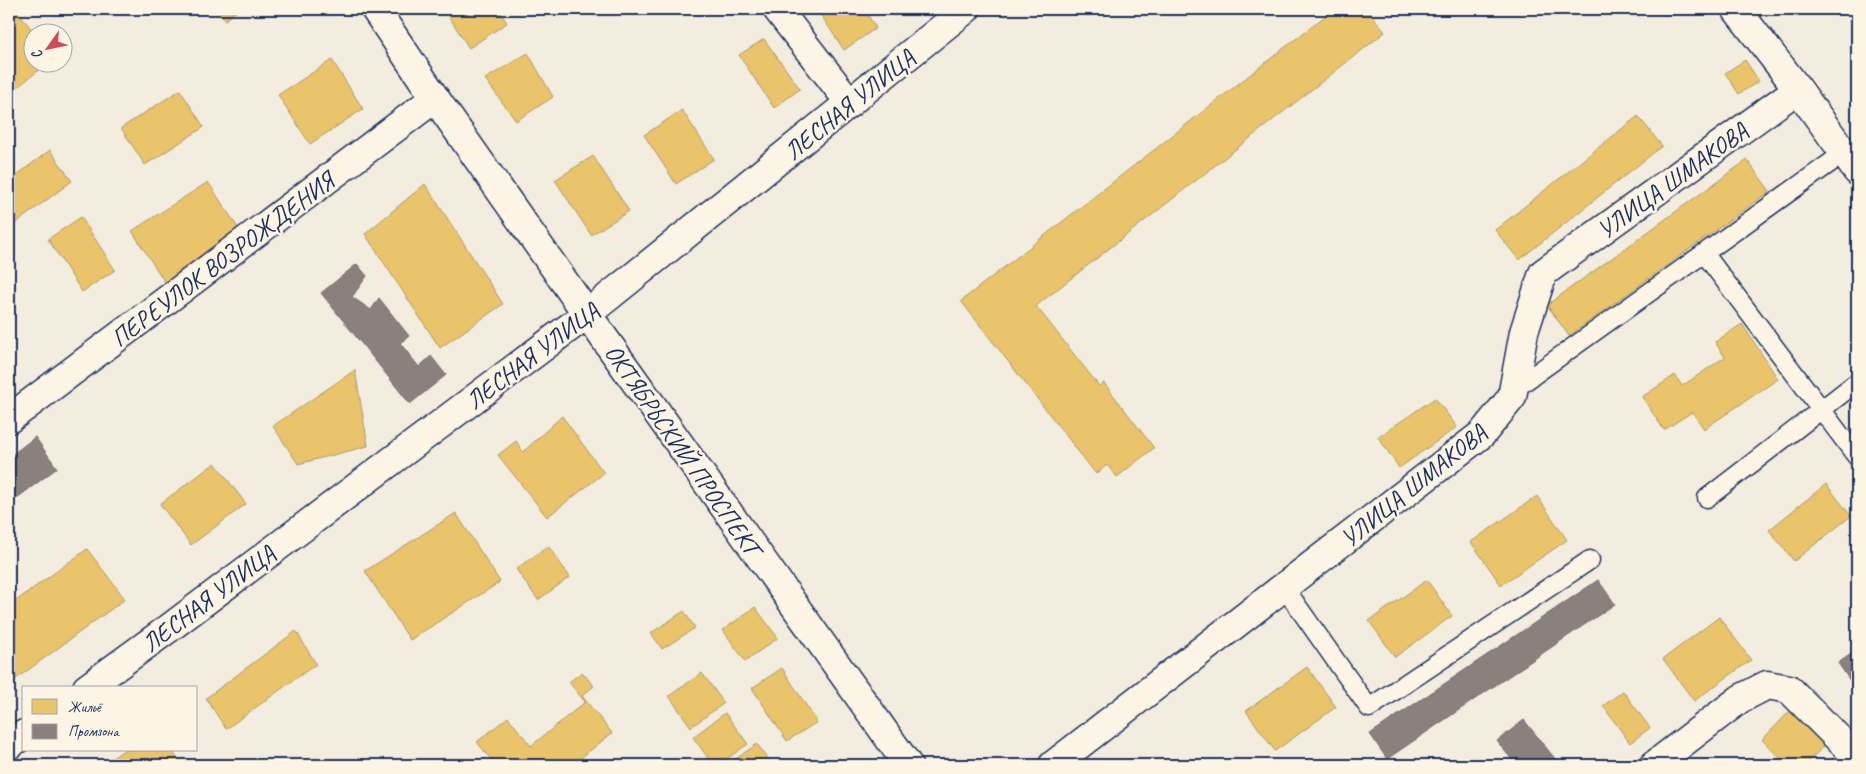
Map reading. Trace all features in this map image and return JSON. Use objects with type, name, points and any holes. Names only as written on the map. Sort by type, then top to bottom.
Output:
[{"type":"street","name":"ОКТЯБРЬСКИЙ ПРОСПЕКТ","points":[[375,9],[435,98],[587,314],[908,765]]},
{"type":"street","points":[[777,9],[850,103]]},
{"type":"street","name":"ЛЕСНАЯ УЛИЦА","points":[[90,686],[587,314],[966,9]]},
{"type":"street","points":[[1736,9],[1851,162]]},
{"type":"street","name":"УЛИЦА ШМАКОВА","points":[[1054,765],[1482,434],[1512,397],[1524,332],[1543,273],[1798,89]]},
{"type":"street","name":"ПЕРЕУЛОК ВОЗРОЖДЕНИЯ","points":[[9,419],[435,98]]},
{"type":"street","points":[[1654,765],[1740,699],[1767,685],[1789,689],[1857,757]]},
{"type":"street","points":[[9,744],[22,735]]},
{"type":"lane","points":[[1513,390],[1704,253],[1851,162]]},
{"type":"lane","points":[[1704,253],[1857,457]]},
{"type":"lane","points":[[1706,498],[1857,382]]},
{"type":"lane","points":[[1284,587],[1370,708],[1590,560]]},
{"type":"building: Жильё","points":[[15,9],[26,22],[22,22],[22,72],[36,72],[9,94],[9,14]]},
{"type":"building: Жильё","points":[[217,9],[239,9],[225,20]]},
{"type":"building: Жильё","points":[[444,9],[498,9],[507,23],[469,48]]},
{"type":"building: Жильё","points":[[817,9],[864,9],[876,28],[844,50]]},
{"type":"building: Жильё","points":[[1334,9],[1367,9],[1385,32],[1036,306],[1099,386],[1104,383],[1154,448],[1117,477],[1107,465],[1096,474],[961,301]]},
{"type":"building: Жильё","points":[[764,39],[800,89],[774,108],[739,55]]},
{"type":"building: Жильё","points":[[528,53],[553,97],[516,121],[485,79]]},
{"type":"building: Жильё","points":[[332,60],[363,109],[310,144],[278,95]]},
{"type":"building: Жильё","points":[[1745,60],[1759,81],[1739,94],[1725,73]]},
{"type":"building: Жильё","points":[[180,90],[204,127],[145,165],[121,128]]},
{"type":"building: Жильё","points":[[682,110],[714,159],[676,184],[644,135]]},
{"type":"building: Жильё","points":[[1638,116],[1662,146],[1519,260],[1495,230]]},
{"type":"building: Жильё","points":[[50,150],[72,181],[16,223],[9,213],[9,181]]},
{"type":"building: Жильё","points":[[593,156],[629,211],[591,235],[555,180]]},
{"type":"building: Жильё","points":[[1747,160],[1770,191],[1569,336],[1547,305]]},
{"type":"building: Жильё","points":[[208,182],[242,234],[166,284],[132,231]]},
{"type":"building: Жильё","points":[[425,184],[503,304],[440,348],[365,234]]},
{"type":"building: Жильё","points":[[81,217],[115,270],[82,292],[48,239]]},
{"type":"building: Жильё","points":[[1742,324],[1778,379],[1704,429],[1692,412],[1664,430],[1642,397],[1675,375],[1682,386],[1725,357],[1715,342]]},
{"type":"building: Жильё","points":[[355,370],[368,446],[298,464],[273,426]]},
{"type":"building: Жильё","points":[[1435,398],[1457,427],[1399,468],[1378,437]]},
{"type":"building: Жильё","points":[[562,416],[604,473],[547,517],[498,455],[516,441],[523,452]]},
{"type":"building: Жильё","points":[[215,463],[246,504],[191,545],[160,504]]},
{"type":"building: Жильё","points":[[1826,484],[1851,516],[1794,561],[1769,530]]},
{"type":"building: Жильё","points":[[1537,496],[1567,540],[1501,585],[1471,542]]},
{"type":"building: Жильё","points":[[456,513],[500,582],[410,640],[365,571]]},
{"type":"building: Жильё","points":[[548,546],[570,577],[538,600],[516,569]]},
{"type":"building: Жильё","points":[[87,549],[125,599],[9,684],[9,606]]},
{"type":"building: Жильё","points":[[1427,580],[1452,616],[1395,657],[1369,621]]},
{"type":"building: Жильё","points":[[755,607],[778,638],[745,661],[723,630]]},
{"type":"building: Жильё","points":[[684,611],[695,628],[662,649],[651,633]]},
{"type":"building: Жильё","points":[[1719,617],[1751,660],[1694,701],[1663,659]]},
{"type":"building: Жильё","points":[[296,631],[316,664],[226,729],[206,698]]},
{"type":"building: Жильё","points":[[1307,667],[1336,707],[1275,751],[1246,711]]},
{"type":"building: Жильё","points":[[782,668],[817,722],[787,741],[752,688]]},
{"type":"building: Жильё","points":[[582,672],[594,686],[582,696],[612,733],[572,765],[493,765],[495,764],[477,742],[508,717],[531,746],[585,702],[569,682]]},
{"type":"building: Жильё","points":[[702,673],[724,703],[691,727],[669,696]]},
{"type":"building: Жильё","points":[[1623,691],[1650,728],[1630,743],[1603,706]]},
{"type":"building: Жильё","points":[[1791,710],[1825,745],[1805,765],[1787,765],[1762,740]]},
{"type":"building: Жильё","points":[[725,713],[748,744],[718,765],[713,765],[693,737]]},
{"type":"building: Жильё","points":[[757,744],[773,765],[727,765]]},
{"type":"building: Жильё","points":[[121,752],[173,752],[181,765],[102,765]]},
{"type":"building: Жильё","points":[[1439,759],[1443,765],[1430,765]]},
{"type":"building: Промзона","points":[[357,264],[367,276],[352,297],[371,310],[379,298],[409,336],[400,343],[419,367],[431,356],[446,375],[410,404],[321,293]]},
{"type":"building: Промзона","points":[[35,437],[57,468],[9,504],[9,457]]},
{"type":"building: Промзона","points":[[1598,580],[1615,604],[1387,759],[1370,734]]},
{"type":"building: Промзона","points":[[1857,650],[1857,691],[1838,663]]},
{"type":"building: Промзона","points":[[1524,720],[1560,765],[1516,765],[1497,741]]}]
